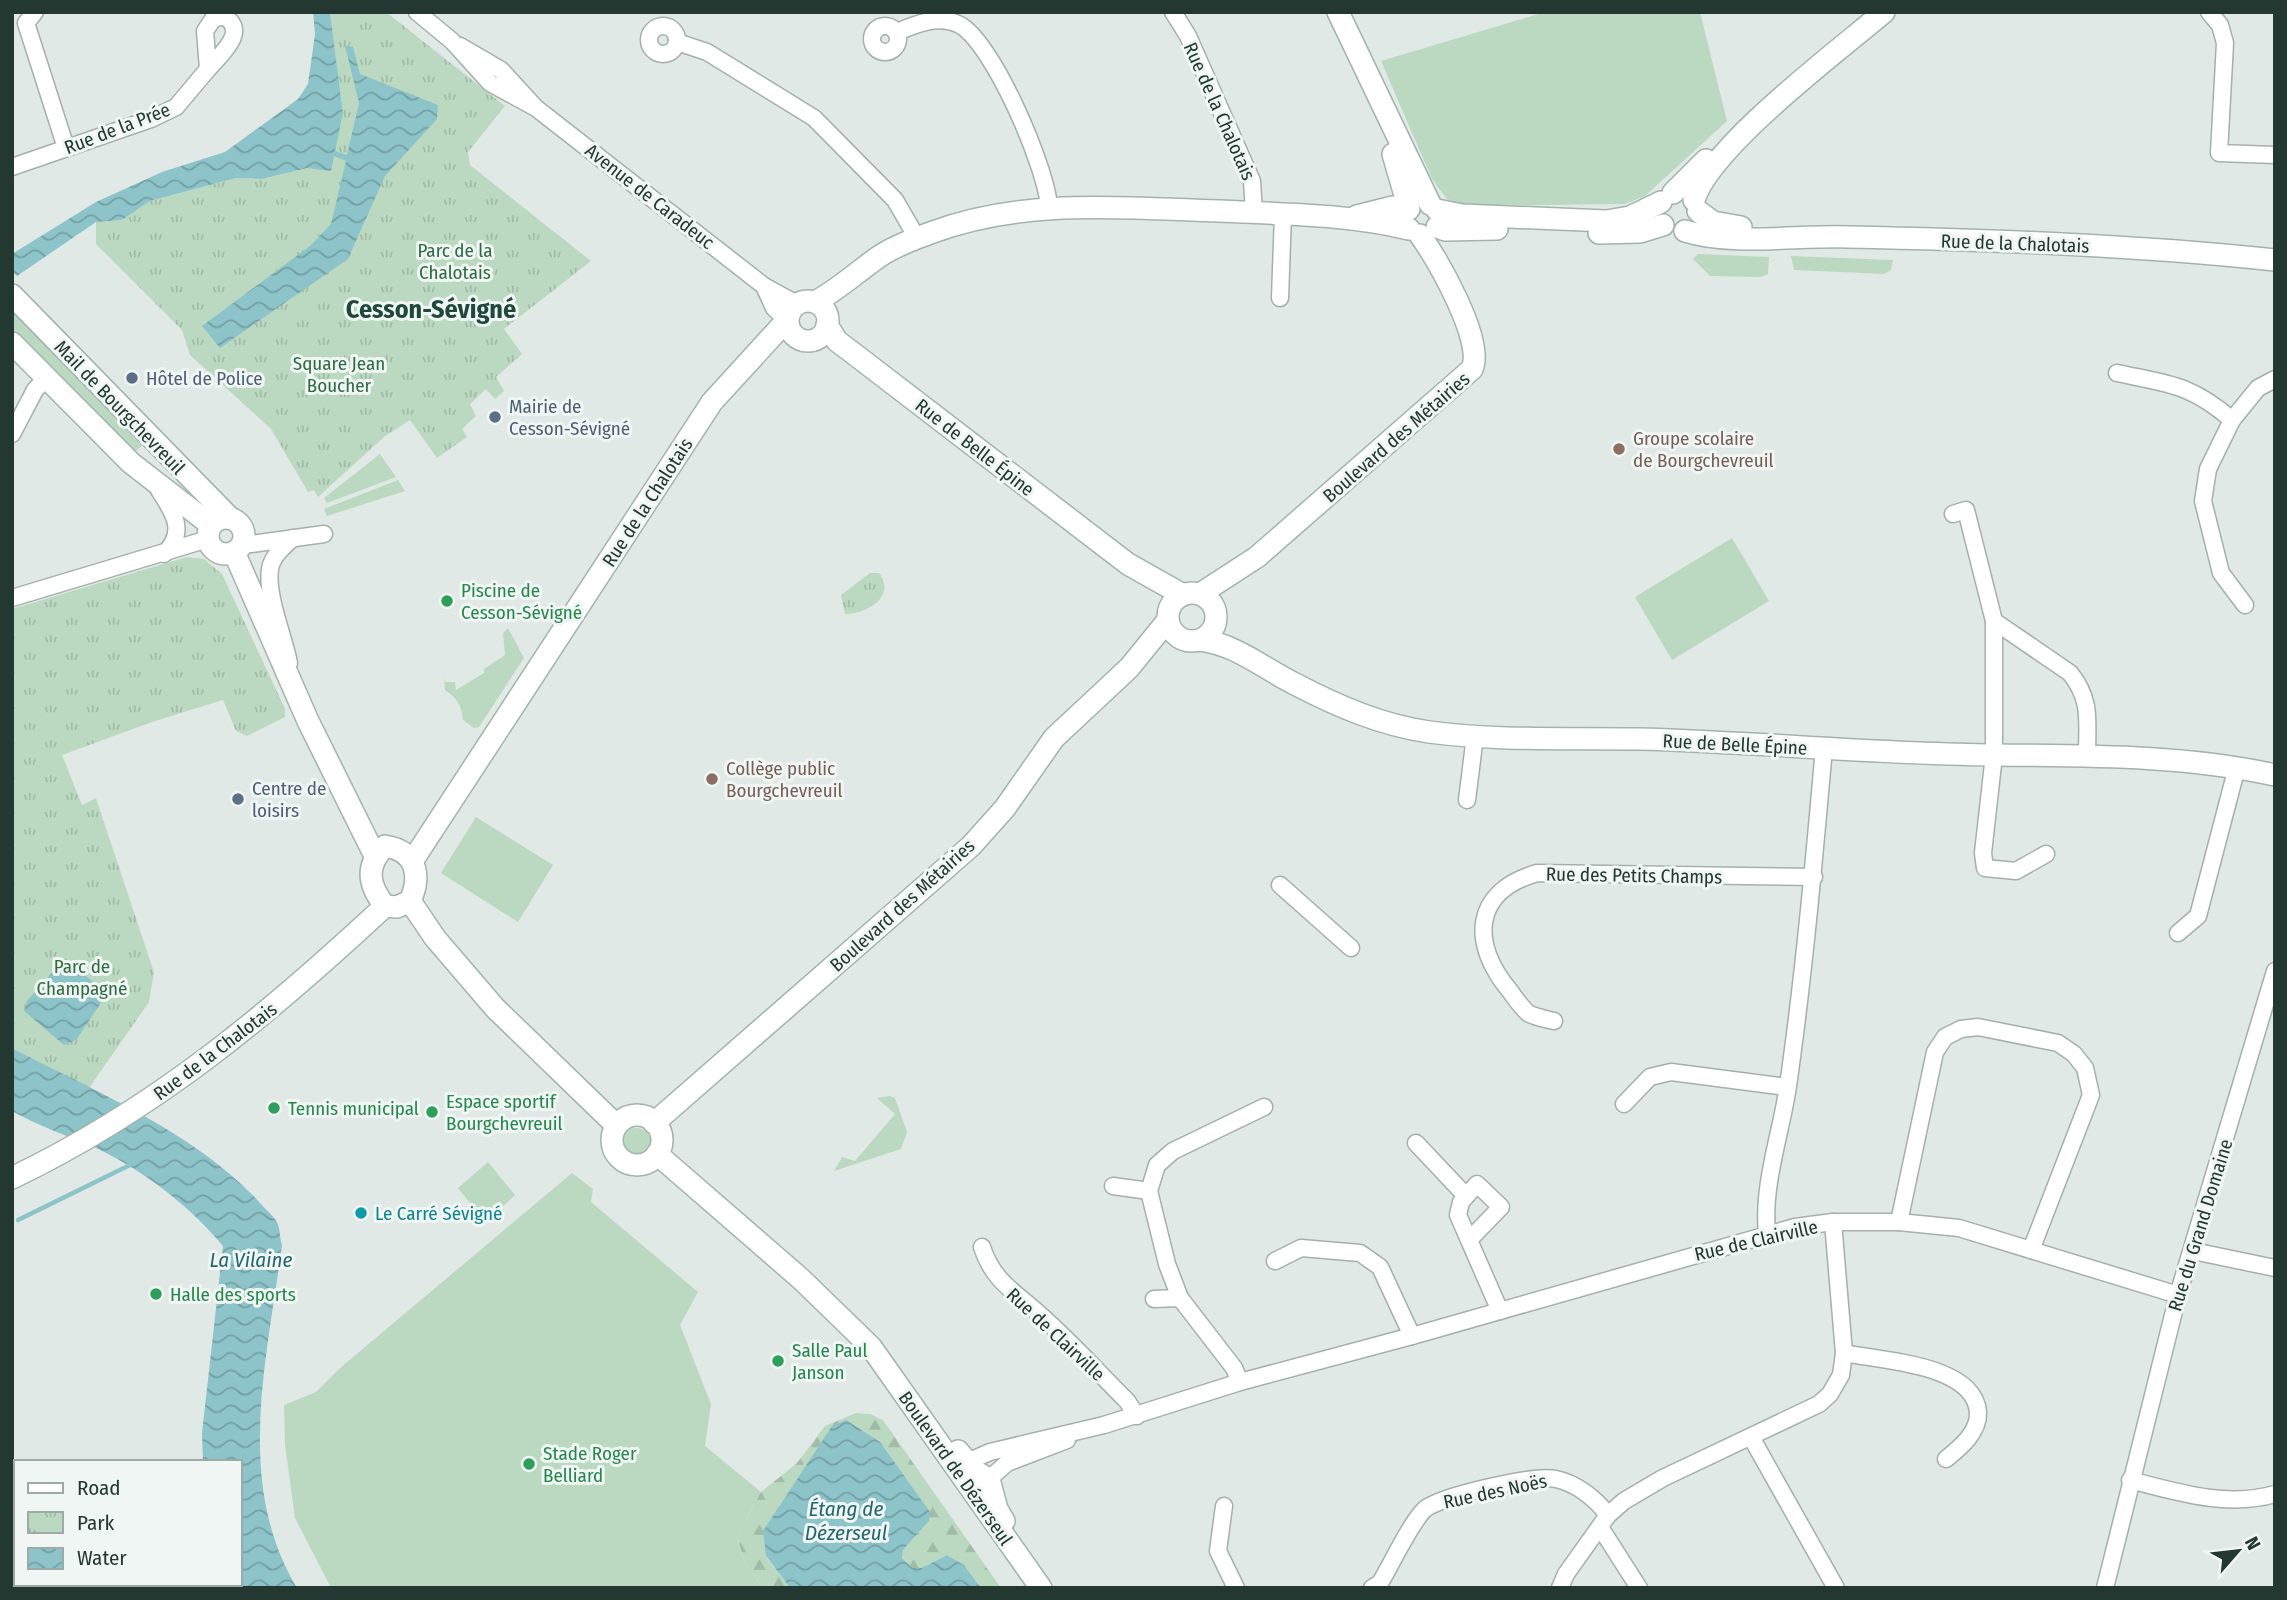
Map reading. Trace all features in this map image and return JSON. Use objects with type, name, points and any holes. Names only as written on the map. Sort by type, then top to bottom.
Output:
[{"type":"street","name":"Avenue de Caradeuc","points":[[417,12],[452,41],[490,83],[536,108],[764,286],[774,309],[808,318]]},
{"type":"street","name":"Rue de la Chalotais","points":[[1174,12],[1188,36],[1252,181],[1254,213]]},
{"type":"street","name":"Boulevard des Métairies","points":[[1216,613],[1232,585],[1257,557],[1472,369],[1476,361],[1453,293],[1446,248],[1423,219],[1338,12]]},
{"type":"street","points":[[1696,206],[1686,194],[1667,198],[1658,214],[1663,225],[1673,231],[1685,231],[1695,223],[1696,206],[1706,172],[1737,139],[1884,12]]},
{"type":"street","points":[[2209,12],[2220,25],[2225,43],[2219,153],[2275,155]]},
{"type":"street","points":[[25,17],[66,148]]},
{"type":"street","points":[[897,32],[939,20],[958,24],[974,36],[1024,126],[1048,188],[1049,208]]},
{"type":"street","points":[[677,42],[707,52],[814,118],[895,200],[917,238]]},
{"type":"street","name":"Rue de la Prée","points":[[12,167],[151,119],[176,107],[208,69]]},
{"type":"street","name":"Rue de la Chalotais","points":[[413,860],[712,402],[749,360],[808,318],[879,257],[917,238],[968,221],[1049,208],[1348,218],[1423,219],[1462,215],[1606,220],[1630,218],[1667,198],[1689,175],[1737,139]]},
{"type":"street","name":"Rue de la Chalotais","points":[[1696,206],[1713,222],[1729,226],[1847,236],[2183,250],[2275,260]]},
{"type":"street","points":[[1280,299],[1283,214]]},
{"type":"street","name":"Rue de la Chalotais","points":[[1423,219],[1445,230],[1623,234],[1663,225]]},
{"type":"street","name":"Rue de la Chalotais","points":[[1685,231],[1729,237],[1847,236]]},
{"type":"street","name":"Rue de la Chalotais","points":[[2183,250],[2247,245],[2275,247]]},
{"type":"street","name":"Mail de Bourgchevreuil","points":[[12,295],[216,527]]},
{"type":"street","name":"Rue de Belle Épine","points":[[808,318],[1128,564],[1191,594]]},
{"type":"street","name":"Mail de Bourgchevreuil","points":[[12,343],[152,480],[216,527]]},
{"type":"street","points":[[2117,373],[2187,388],[2207,398],[2232,420]]},
{"type":"street","points":[[12,434],[36,390],[47,377]]},
{"type":"street","points":[[2245,605],[2221,573],[2203,501],[2208,469],[2232,420],[2258,388],[2275,379]]},
{"type":"street","points":[[152,480],[176,515],[179,527],[174,545],[164,554]]},
{"type":"street","points":[[1953,514],[1966,510],[1994,621],[1994,755],[1983,853],[1985,868],[2016,871],[2046,854]]},
{"type":"street","points":[[12,598],[164,554],[216,527],[242,526],[239,547],[308,721],[375,856]]},
{"type":"street","points":[[216,527],[218,552],[251,544],[324,534]]},
{"type":"street","points":[[293,538],[281,548],[270,567],[270,585],[293,683]]},
{"type":"street","name":"Boulevard des Métairies","points":[[1191,594],[1257,557]]},
{"type":"street","name":"Rue de Belle Épine","points":[[1128,564],[1168,617]]},
{"type":"street","points":[[1191,594],[1210,600],[1216,613],[1214,628],[1191,639],[1173,631],[1168,617],[1172,604],[1191,594]]},
{"type":"street","name":"Rue de Belle Épine","points":[[1216,613],[1248,655]]},
{"type":"street","name":"Boulevard des Métairies","points":[[654,1123],[971,846],[1005,808],[1054,738],[1129,668],[1168,617]]},
{"type":"street","points":[[1994,621],[2070,673],[2080,685],[2087,699],[2087,754]]},
{"type":"street","name":"Boulevard des Métairies","points":[[1129,668],[1191,639]]},
{"type":"street","name":"Rue de Belle Épine","points":[[1191,639],[1248,655],[1294,684],[1372,719],[1428,732],[1994,755],[2087,754],[2203,761],[2275,775]]},
{"type":"street","points":[[1467,800],[1475,736]]},
{"type":"street","points":[[1767,1233],[1765,1211],[1787,1087],[1814,877],[1824,748]]},
{"type":"street","points":[[2178,933],[2198,916],[2237,767]]},
{"type":"street","points":[[386,846],[400,849],[413,860],[417,876],[410,901],[397,907],[379,898],[370,871],[375,856],[386,846]]},
{"type":"street","name":"Rue des Petits Champs","points":[[1554,1021],[1529,1014],[1493,970],[1483,945],[1484,918],[1496,896],[1513,880],[1536,873],[1814,877]]},
{"type":"street","points":[[1280,886],[1351,948]]},
{"type":"street","name":"Rue de la Chalotais","points":[[12,1178],[40,1165],[157,1096],[275,1007],[333,951],[379,898]]},
{"type":"street","points":[[410,901],[435,938],[495,1008],[616,1125]]},
{"type":"street","name":"Rue du Grand Domaine","points":[[2105,1588],[2178,1295],[2275,971]]},
{"type":"street","points":[[1899,1222],[1935,1052],[1945,1037],[1961,1029],[1978,1027],[2045,1040],[2058,1043],[2074,1054],[2085,1068],[2091,1095],[2031,1250]]},
{"type":"street","points":[[1624,1104],[1650,1077],[1671,1072],[1787,1087]]},
{"type":"street","points":[[1240,1382],[1234,1368],[1180,1298],[1167,1264],[1149,1191],[1157,1165],[1173,1151],[1264,1107]]},
{"type":"street","points":[[632,1116],[648,1118],[654,1123],[662,1140],[657,1154],[641,1165],[625,1163],[614,1149],[612,1141],[616,1125],[632,1116]]},
{"type":"street","points":[[1416,1143],[1466,1196]]},
{"type":"street","name":"Boulevard de Dézerseul","points":[[657,1154],[801,1279],[871,1347],[960,1465],[1044,1588]]},
{"type":"street","points":[[1470,1240],[1500,1207],[1477,1184],[1466,1196],[1458,1215],[1500,1311]]},
{"type":"street","points":[[1113,1186],[1149,1191]]},
{"type":"street","points":[[1560,1588],[1604,1521],[1624,1501],[1663,1478],[1825,1399],[1841,1375],[1844,1353],[1833,1222]]},
{"type":"street","name":"Rue de Clairville","points":[[960,1465],[990,1452],[1137,1416],[1240,1382],[1412,1336],[1767,1233],[1833,1222],[1899,1222],[1959,1228],[2178,1295]]},
{"type":"street","name":"Rue de Clairville","points":[[982,1247],[988,1266],[1003,1286],[1046,1320],[1127,1401],[1137,1416]]},
{"type":"street","points":[[1275,1261],[1301,1248],[1360,1253],[1380,1267],[1412,1336]]},
{"type":"street","points":[[2193,1251],[2275,1268]]},
{"type":"street","points":[[1154,1299],[1180,1298]]},
{"type":"street","points":[[1844,1353],[1949,1374],[1967,1385],[1977,1402],[1978,1421],[1963,1446],[1946,1459]]},
{"type":"street","name":"Rue de Clairville","points":[[989,1479],[1007,1463],[1104,1425]]},
{"type":"street","points":[[1751,1437],[1836,1588]]},
{"type":"street","name":"Boulevard de Dézerseul","points":[[960,1465],[989,1479],[997,1509],[1044,1588]]},
{"type":"street","name":"Rue des Noës","points":[[1371,1588],[1380,1583],[1423,1511],[1445,1498],[1540,1478],[1556,1479],[1596,1501],[1639,1588]]},
{"type":"street","points":[[2130,1480],[2202,1498],[2260,1499],[2275,1494]]},
{"type":"street","points":[[1224,1506],[1218,1551],[1236,1588]]},
{"type":"green space","name":"Parc de la Chalotais","points":[[330,12],[386,12],[505,106],[468,152],[470,165],[591,261],[504,329],[522,354],[496,377],[504,391],[495,399],[486,389],[470,404],[476,416],[462,429],[467,437],[437,458],[410,420],[384,437],[318,497],[314,490],[308,492],[271,429],[190,355],[182,330],[96,244],[96,222],[122,220],[150,201],[236,178],[262,179],[307,168],[343,113]]},
{"type":"green space","points":[[1545,12],[1700,12],[1727,121],[1645,196],[1625,204],[1465,206],[1447,199],[1432,179],[1381,61]]},
{"type":"green space","points":[[1698,254],[1769,257],[1768,274],[1761,277],[1710,276],[1693,259]]},
{"type":"green space","points":[[1791,256],[1893,260],[1891,270],[1884,274],[1794,270]]},
{"type":"green space","points":[[12,304],[147,441],[132,455],[12,335]]},
{"type":"green space","points":[[380,454],[396,477],[327,503],[324,498]]},
{"type":"green space","points":[[398,480],[405,491],[327,516],[324,509]]},
{"type":"green space","points":[[1732,538],[1769,601],[1672,660],[1635,597]]},
{"type":"green space","name":"Parc de Champagné","points":[[187,557],[204,559],[222,574],[285,709],[285,717],[247,736],[236,731],[223,700],[152,722],[62,755],[82,805],[96,798],[154,972],[149,1002],[89,1088],[12,1048],[12,609]]},
{"type":"green space","points":[[870,573],[879,573],[884,582],[882,597],[862,611],[845,614],[841,595]]},
{"type":"green space","points":[[508,628],[524,658],[479,727],[474,728],[463,720],[458,703],[445,690],[444,677],[445,682],[455,682],[456,690],[484,673],[484,669],[505,655],[503,633]]},
{"type":"green space","points":[[476,817],[553,865],[518,922],[441,873]]},
{"type":"green space","points":[[877,1098],[895,1098],[907,1132],[901,1149],[834,1171],[842,1157],[855,1161],[895,1114]]},
{"type":"green space","points":[[636,1128],[647,1132],[651,1143],[647,1154],[636,1158],[625,1154],[621,1143],[625,1132]]},
{"type":"green space","points":[[488,1162],[515,1195],[486,1223],[458,1188]]},
{"type":"green space","points":[[572,1173],[593,1189],[591,1202],[698,1292],[680,1325],[711,1404],[705,1446],[761,1492],[737,1535],[744,1561],[763,1588],[331,1588],[295,1518],[285,1445],[284,1405],[316,1392],[340,1368]]},
{"type":"green space","points":[[856,1413],[870,1414],[883,1420],[1001,1588],[981,1588],[964,1565],[947,1555],[922,1568],[913,1568],[902,1557],[903,1550],[929,1521],[766,1557],[790,1588],[763,1588],[744,1561],[737,1535],[761,1492],[797,1463],[825,1426]]},
{"type":"water","points":[[313,12],[330,12],[343,113],[335,151],[347,155],[359,103],[345,46],[353,47],[360,74],[438,105],[437,119],[385,176],[348,259],[220,348],[202,326],[310,246],[331,224],[346,161],[334,156],[331,171],[307,168],[262,179],[236,178],[150,201],[122,220],[96,222],[17,276],[12,271],[12,254],[96,202],[162,172],[225,152],[298,99],[308,84],[315,34]]},
{"type":"water","points":[[65,958],[107,994],[76,1040],[64,1045],[24,1011],[27,1001]]},
{"type":"water","name":"La Vilaine","points":[[12,1048],[111,1098],[176,1135],[235,1179],[278,1224],[282,1245],[264,1376],[260,1420],[261,1464],[266,1506],[278,1548],[297,1588],[203,1588],[242,1586],[242,1460],[203,1460],[202,1433],[223,1246],[181,1203],[131,1167],[96,1148],[12,1111]]},
{"type":"water","name":"Étang de Dézerseul","points":[[846,1420],[880,1442],[930,1512],[929,1521],[903,1550],[902,1558],[913,1568],[922,1568],[947,1555],[964,1565],[981,1588],[790,1588],[766,1556],[763,1531],[832,1426]]},
{"type":"waterway","points":[[18,1220],[130,1165]]},
{"type":"place","name":"Hôtel de Police","points":[[132,378]]},
{"type":"place","name":"Mairie de Cesson-Sévigné","points":[[495,417]]},
{"type":"place","name":"Groupe scolaire de Bourgchevreuil","points":[[1619,449]]},
{"type":"place","name":"Piscine de Cesson-Sévigné","points":[[447,601]]},
{"type":"place","name":"Collège public Bourgchevreuil","points":[[712,779]]},
{"type":"place","name":"Centre de loisirs","points":[[238,799]]},
{"type":"place","name":"Tennis municipal","points":[[274,1108]]},
{"type":"place","name":"Espace sportif Bourgchevreuil","points":[[432,1112]]},
{"type":"place","name":"Le Carré Sévigné","points":[[361,1213]]},
{"type":"place","name":"Halle des sports","points":[[156,1294]]},
{"type":"place","name":"Salle Paul Janson","points":[[778,1361]]},
{"type":"place","name":"Stade Roger Belliard","points":[[529,1464]]},
{"type":"district","name":"Cesson-Sévigné","points":[[431,309]]},
{"type":"park label","name":"Square Jean Boucher","points":[[339,374]]}]
